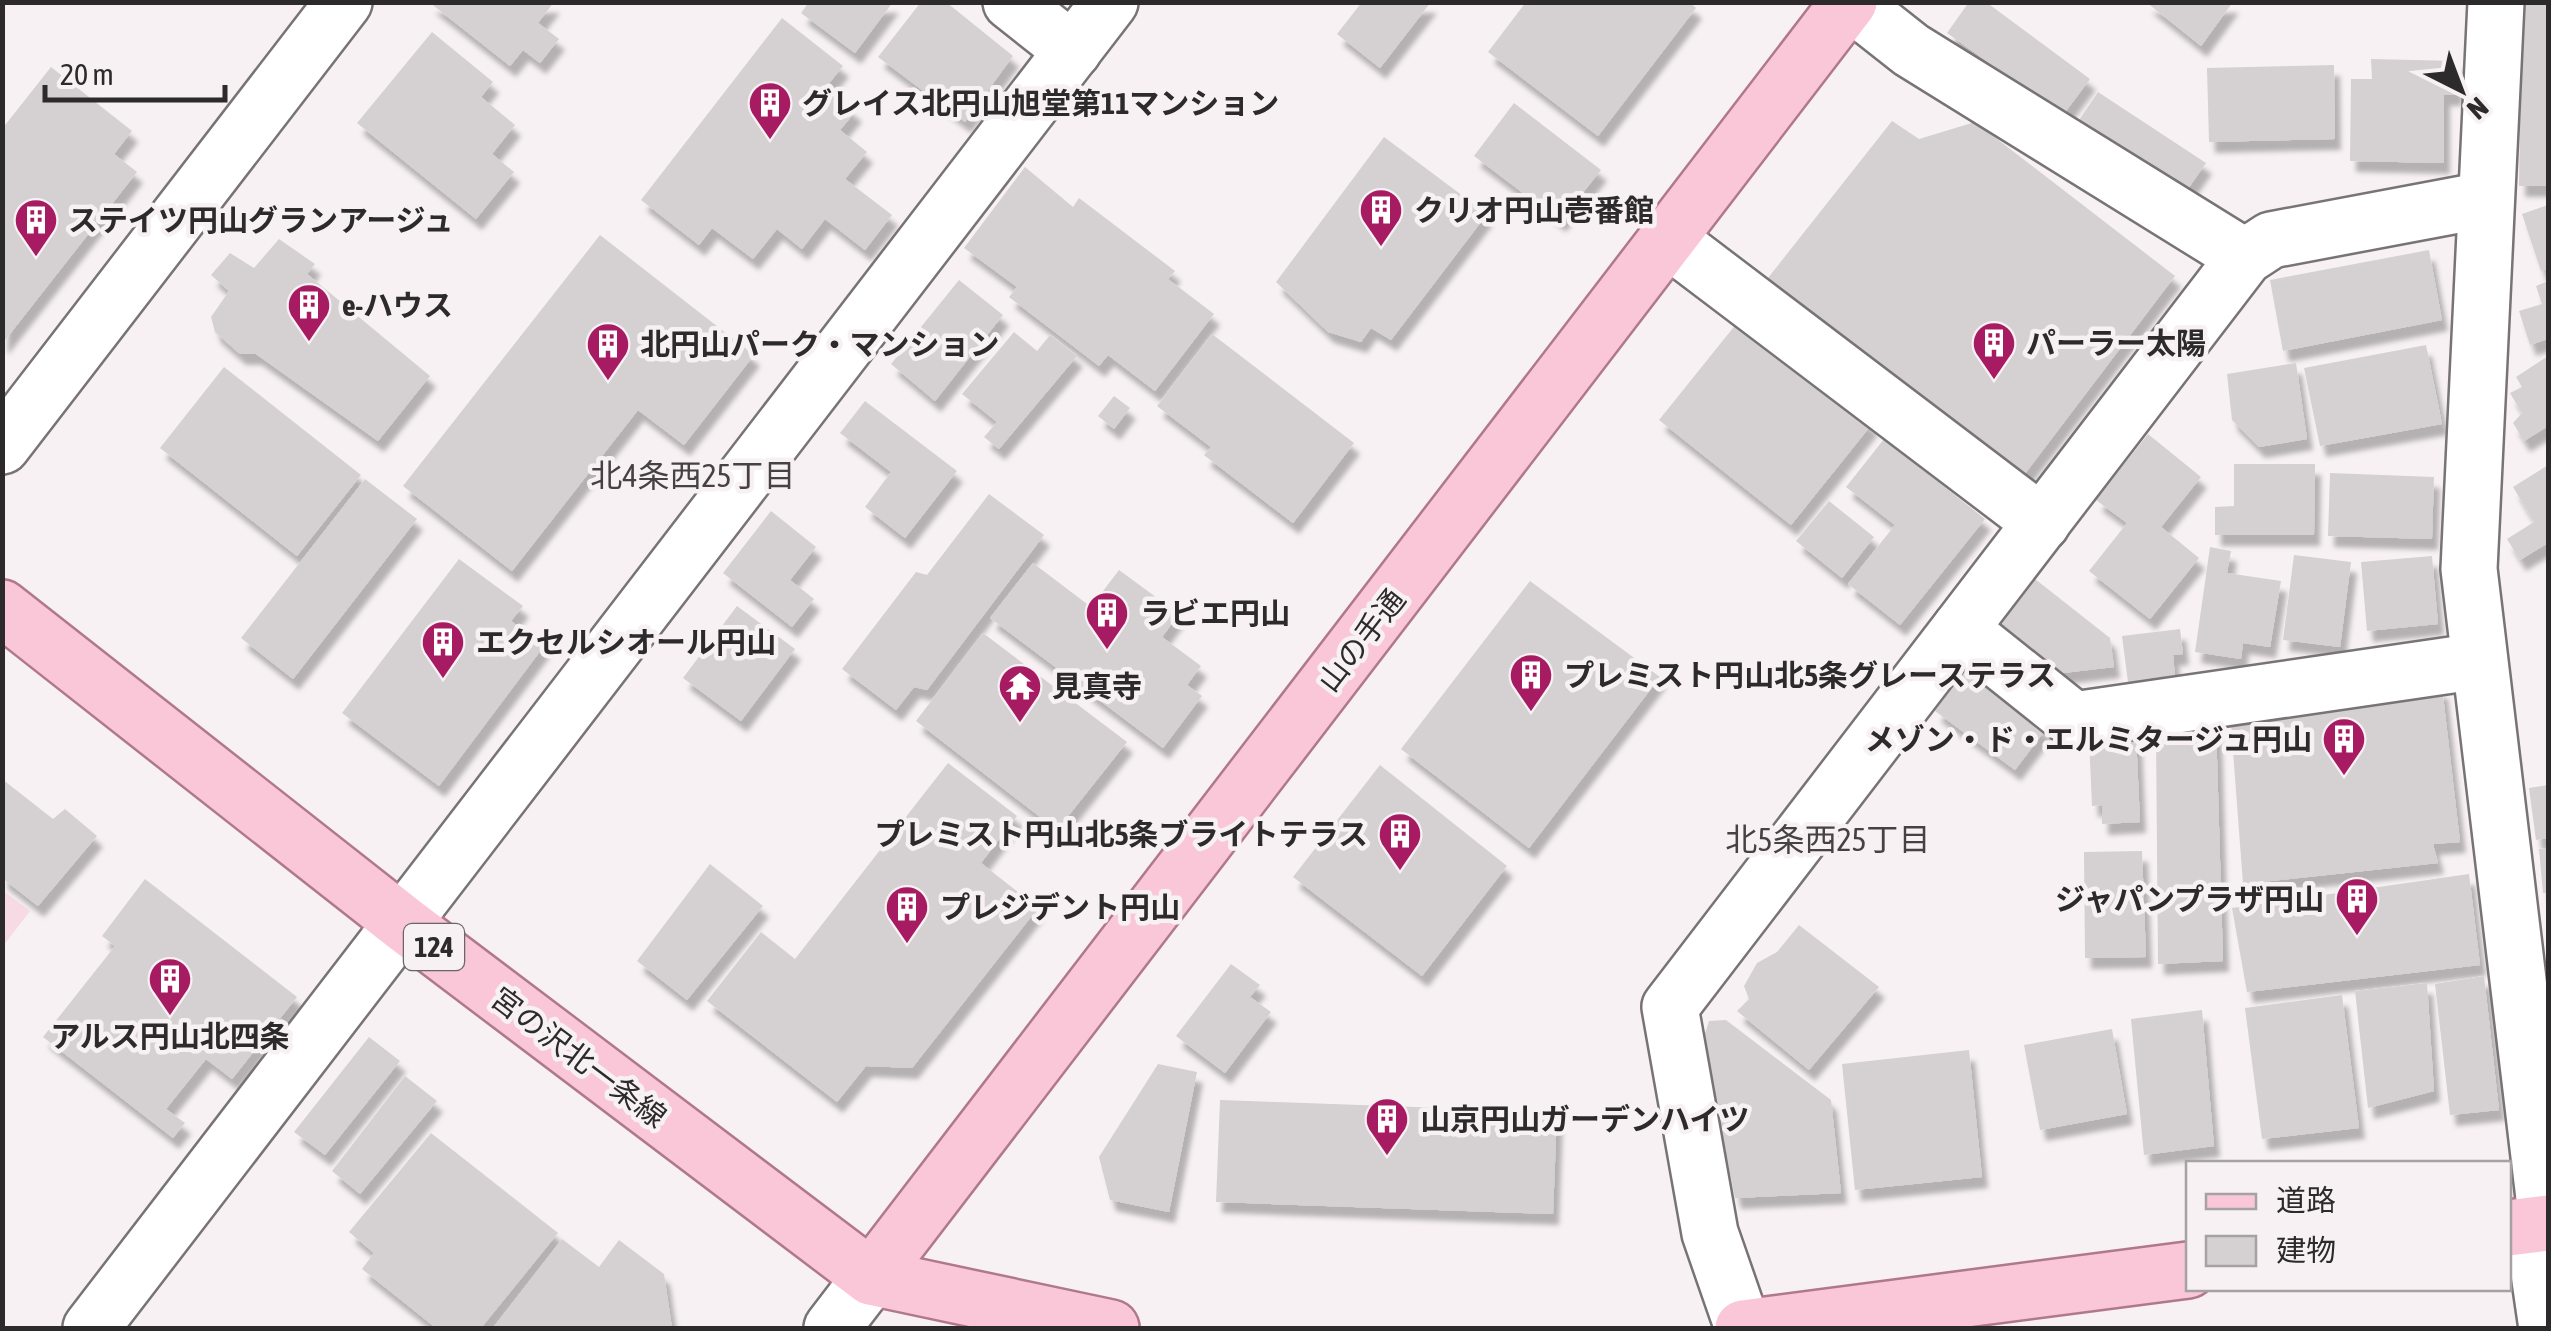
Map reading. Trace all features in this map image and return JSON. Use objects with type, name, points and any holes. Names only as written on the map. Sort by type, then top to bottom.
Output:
[{"type":"main road","name":"山の手通","points":[[871,1278],[1850,2]]},
{"type":"main road","name":"宮の沢北一条線","points":[[2,608],[404,924],[871,1278],[1111,1328]]},
{"type":"main road","points":[[1743,1328],[2186,1270]]},
{"type":"street","points":[[2,446],[344,2]]},
{"type":"street","points":[[1011,2],[1073,51]]},
{"type":"street","points":[[92,1328],[1110,2]]},
{"type":"street","points":[[1850,2],[1912,50],[2245,257]]},
{"type":"street","points":[[2496,2],[2468,569],[2547,1328]]},
{"type":"street","points":[[1743,1328],[1710,1234],[1670,1007],[2245,257],[2272,240],[2484,200]]},
{"type":"street","points":[[1669,240],[2042,523]]},
{"type":"street","points":[[1960,629],[2074,720],[2479,661]]},
{"type":"street","points":[[832,1328],[871,1278]]},
{"type":"shaded area","points":[[2,890],[30,911],[3,946],[2,946]]},
{"type":"building","points":[[429,2],[554,2],[538,23],[559,39],[540,63],[523,50],[510,66]]},
{"type":"building","points":[[809,2],[893,2],[855,53],[801,13]]},
{"type":"building","points":[[921,2],[946,2],[1013,56],[965,122],[878,57]]},
{"type":"building","points":[[1362,2],[1431,2],[1380,68],[1337,34]]},
{"type":"building","points":[[1526,2],[1689,2],[1696,8],[1598,136],[1488,52]]},
{"type":"building","points":[[1969,2],[1986,2],[2090,79],[2063,115],[1947,33]]},
{"type":"building","points":[[2146,2],[2233,2],[2201,46]]},
{"type":"building","points":[[2522,2],[2548,2],[2548,186],[2519,186]]},
{"type":"building","name":"グレイス北円山旭堂第11マンション","points":[[782,18],[843,66],[826,87],[856,111],[840,130],[867,152],[845,179],[892,215],[865,250],[825,219],[802,249],[777,229],[753,259],[712,228],[699,245],[641,200]]},
{"type":"building","points":[[432,32],[493,82],[481,97],[515,125],[492,154],[514,172],[476,219],[357,123]]},
{"type":"building","points":[[2371,59],[2457,61],[2456,95],[2444,95],[2444,163],[2350,161],[2351,79],[2372,79]]},
{"type":"building","points":[[2334,65],[2335,139],[2209,142],[2207,68]]},
{"type":"building","name":"ステイツ円山グランアージュ","points":[[51,67],[132,131],[114,154],[137,172],[2,344],[2,129]]},
{"type":"building","points":[[2098,92],[2206,163],[2185,193],[2077,123]]},
{"type":"building","points":[[1514,103],[1601,170],[1560,221],[1474,156]]},
{"type":"building","name":"パーラー太陽","points":[[1892,121],[1919,139],[1975,122],[2175,276],[2021,479],[1764,283]]},
{"type":"building","name":"クリオ円山壱番館","points":[[1384,137],[1487,214],[1391,340],[1371,328],[1361,342],[1328,332],[1276,282]]},
{"type":"building","points":[[1025,167],[1073,207],[1079,198],[1175,271],[1168,279],[1214,314],[1155,391],[1108,355],[1099,366],[1009,297],[1017,287],[964,248]]},
{"type":"building","points":[[2548,205],[2548,268],[2541,271],[2522,214]]},
{"type":"building","name":"北円山パーク・マンション","points":[[600,235],[754,355],[684,445],[638,410],[512,571],[403,486]]},
{"type":"building","name":"e-ハウス","points":[[279,239],[315,264],[307,274],[430,376],[378,441],[256,354],[240,354],[215,332],[211,317],[229,291],[211,275],[230,253],[254,268]]},
{"type":"building","points":[[2429,250],[2442,320],[2283,351],[2270,280]]},
{"type":"building","points":[[959,280],[1003,315],[935,401],[891,364]]},
{"type":"building","points":[[2548,281],[2548,339],[2530,345],[2519,311],[2542,304],[2536,286]]},
{"type":"building","points":[[1741,318],[1872,424],[1791,525],[1659,420]]},
{"type":"building","points":[[1014,332],[1037,351],[1050,335],[1077,356],[999,449],[984,437],[997,422],[962,394]]},
{"type":"building","points":[[1212,334],[1354,443],[1293,523],[1204,455],[1211,447],[1157,406]]},
{"type":"building","points":[[2426,345],[2442,424],[2320,446],[2304,368]]},
{"type":"building","points":[[2548,356],[2548,426],[2524,441],[2513,423],[2522,413],[2510,393],[2522,387],[2516,377]]},
{"type":"building","points":[[2296,363],[2307,439],[2259,447],[2232,420],[2227,374]]},
{"type":"building","points":[[224,367],[361,475],[297,556],[160,448]]},
{"type":"building","points":[[1114,396],[1130,408],[1114,429],[1098,416]]},
{"type":"building","points":[[865,401],[957,471],[905,538],[865,507],[891,472],[840,433]]},
{"type":"building","points":[[2148,434],[2201,477],[2161,527],[2199,558],[2150,619],[2089,571],[2127,523],[2096,500]]},
{"type":"building","points":[[1884,439],[1985,519],[1900,625],[1848,584],[1895,525],[1846,487]]},
{"type":"building","points":[[2234,464],[2315,464],[2314,535],[2215,535],[2215,507],[2234,506]]},
{"type":"building","points":[[2548,465],[2548,543],[2520,560],[2507,539],[2534,522],[2513,487]]},
{"type":"building","points":[[2330,473],[2434,477],[2432,539],[2328,536]]},
{"type":"building","points":[[365,479],[417,519],[293,679],[241,638]]},
{"type":"building","points":[[989,494],[1044,535],[927,690],[914,687],[896,710],[842,669],[916,572],[927,575]]},
{"type":"building","points":[[1829,501],[1874,537],[1842,578],[1796,541]]},
{"type":"building","points":[[771,511],[816,547],[790,580],[814,599],[792,627],[723,573]]},
{"type":"building","points":[[2210,547],[2231,551],[2227,573],[2281,581],[2270,647],[2243,643],[2241,659],[2195,652]]},
{"type":"building","points":[[2294,555],[2351,562],[2340,647],[2283,640]]},
{"type":"building","points":[[2432,556],[2438,624],[2367,631],[2361,562]]},
{"type":"building","name":"エクセルシオール円山","points":[[459,559],[523,606],[511,621],[544,646],[439,786],[342,713]]},
{"type":"building","name":"ラビエ円山","points":[[1033,563],[1091,607],[1119,570],[1179,614],[1162,637],[1201,666],[1187,685],[1202,696],[1163,748],[990,618]]},
{"type":"building","points":[[2035,579],[2110,638],[2114,667],[2063,673],[2000,624]]},
{"type":"building","name":"プレミスト円山北5条グレーステラス","points":[[1530,581],[1660,677],[1529,848],[1401,749]]},
{"type":"building","points":[[737,606],[795,649],[741,721],[683,678]]},
{"type":"building","points":[[2180,629],[2183,654],[2173,655],[2175,676],[2128,682],[2122,636]]},
{"type":"building","points":[[983,633],[1127,742],[1057,830],[916,721]]},
{"type":"building","points":[[1966,669],[2046,729],[2015,770],[1935,711]]},
{"type":"building","name":"メゾン・ド・エルミタージュ円山","points":[[2442,687],[2460,842],[2433,844],[2438,863],[2243,884],[2230,711]]},
{"type":"building","points":[[2216,724],[2223,961],[2158,964],[2156,734]]},
{"type":"building","points":[[2136,735],[2140,822],[2102,824],[2102,805],[2092,806],[2089,737]]},
{"type":"building","name":"プレジデント円山","points":[[948,763],[1017,816],[981,863],[1038,908],[912,1068],[866,1066],[837,1102],[707,1001],[761,932],[795,959]]},
{"type":"building","name":"プレミスト円山北5条ブライトテラス","points":[[1380,765],[1507,866],[1422,976],[1293,877]]},
{"type":"building","points":[[2,779],[53,819],[65,809],[97,836],[38,906],[2,878]]},
{"type":"building","points":[[2548,785],[2548,838],[2536,840],[2529,788]]},
{"type":"building","points":[[2548,848],[2548,893],[2543,893],[2539,849]]},
{"type":"building","points":[[2142,851],[2146,957],[2085,958],[2084,852]]},
{"type":"building","points":[[710,864],[763,906],[687,1000],[637,961]]},
{"type":"building","name":"ジャパンプラザ円山","points":[[2469,874],[2480,965],[2247,992],[2232,908]]},
{"type":"building","name":"アルス円山北四条","points":[[145,879],[297,997],[232,1079],[206,1059],[166,1109],[185,1123],[173,1138],[43,1037],[115,946],[102,936]]},
{"type":"building","points":[[1799,925],[1879,987],[1809,1070],[1737,1011],[1749,999],[1744,986],[1757,963],[1777,952]]},
{"type":"building","points":[[1231,964],[1260,985],[1250,997],[1271,1012],[1225,1073],[1176,1036]]},
{"type":"building","points":[[2484,976],[2499,1110],[2450,1115],[2435,984]]},
{"type":"building","points":[[2427,983],[2434,1091],[2368,1108],[2355,991]]},
{"type":"building","points":[[2342,995],[2359,1128],[2262,1139],[2245,1008]]},
{"type":"building","points":[[2202,1010],[2214,1146],[2144,1155],[2131,1019]]},
{"type":"building","points":[[1726,1020],[1831,1100],[1841,1193],[1735,1198],[1703,1040],[1709,1021]]},
{"type":"building","points":[[2112,1029],[2127,1114],[2040,1130],[2024,1045]]},
{"type":"building","points":[[369,1037],[400,1061],[325,1155],[294,1132]]},
{"type":"building","points":[[1969,1050],[1982,1177],[1855,1190],[1842,1064]]},
{"type":"building","points":[[1158,1064],[1197,1072],[1169,1212],[1110,1200],[1099,1157]]},
{"type":"building","points":[[405,1076],[437,1101],[360,1194],[332,1171]]},
{"type":"building","name":"山京円山ガーデンハイツ","points":[[1220,1100],[1557,1112],[1553,1214],[1216,1202]]},
{"type":"building","points":[[431,1133],[558,1233],[481,1328],[436,1328],[362,1269],[374,1253],[349,1232]]},
{"type":"building","points":[[562,1239],[599,1267],[619,1240],[664,1274],[672,1328],[493,1328]]},
{"type":"place","name":"グレイス北円山旭堂第11マンション","points":[[770,141]]},
{"type":"place","name":"クリオ円山壱番館","points":[[1381,248]]},
{"type":"place","name":"ステイツ円山グランアージュ","points":[[36,258]]},
{"type":"place","name":"e-ハウス","points":[[309,343]]},
{"type":"place","name":"パーラー太陽","points":[[1994,381]]},
{"type":"place","name":"北円山パーク・マンション","points":[[608,382]]},
{"type":"place","name":"ラビエ円山","points":[[1107,651]]},
{"type":"place","name":"エクセルシオール円山","points":[[443,680]]},
{"type":"place","name":"プレミスト円山北5条グレーステラス","points":[[1531,713]]},
{"type":"place","name":"見真寺","points":[[1020,724]]},
{"type":"place","name":"メゾン・ド・エルミタージュ円山","points":[[2344,777]]},
{"type":"place","name":"プレミスト円山北5条ブライトテラス","points":[[1400,872]]},
{"type":"place","name":"ジャパンプラザ円山","points":[[2357,937]]},
{"type":"place","name":"プレジデント円山","points":[[907,945]]},
{"type":"place","name":"アルス円山北四条","points":[[170,1017]]},
{"type":"place","name":"山京円山ガーデンハイツ","points":[[1387,1157]]},
{"type":"district","name":"北4条西25丁目","points":[[693,475]]},
{"type":"district","name":"北5条西25丁目","points":[[1828,839]]}]
